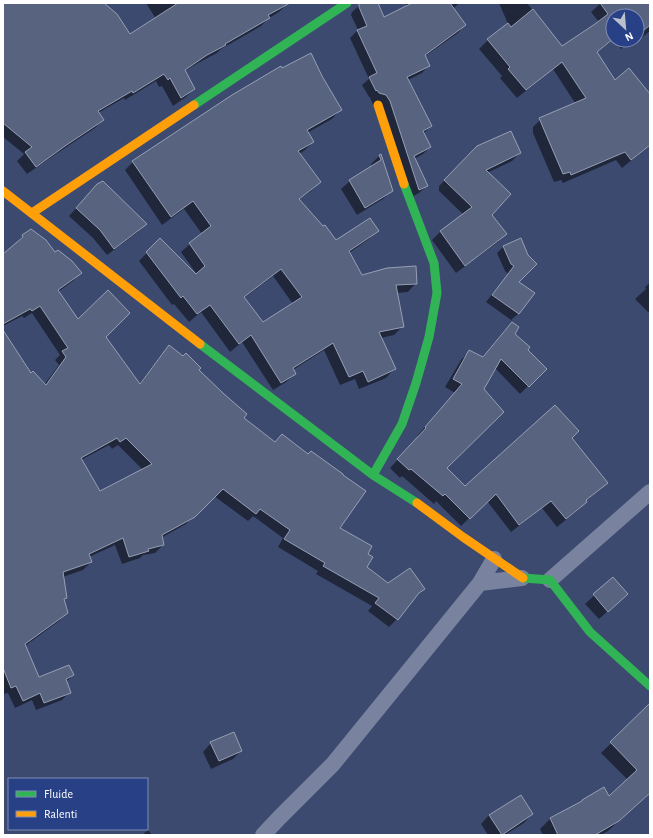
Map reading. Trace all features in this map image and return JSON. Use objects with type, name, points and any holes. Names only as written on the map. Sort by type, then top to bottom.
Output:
[{"type":"street","points":[[32,213],[347,3]]},
{"type":"street","points":[[373,475],[402,424],[429,337],[437,293],[434,263],[407,192],[378,104]]},
{"type":"street","points":[[3,191],[238,374],[373,475],[417,503],[463,538],[522,578]]},
{"type":"street","points":[[480,583],[522,578],[550,580],[650,492]]},
{"type":"street","points":[[264,835],[280,816],[332,764],[480,583],[494,559]]},
{"type":"street","points":[[550,580],[590,632],[650,686]]},
{"type":"building","points":[[3,3],[104,3],[117,14],[130,34],[178,3],[290,3],[268,15],[270,18],[207,55],[185,70],[195,89],[181,98],[170,78],[168,80],[164,74],[133,93],[132,91],[98,111],[104,120],[36,167],[25,152],[32,147],[3,123]]},
{"type":"building","points":[[359,3],[378,3],[384,17],[412,3],[450,3],[466,25],[425,55],[430,66],[407,77],[432,126],[423,131],[431,147],[414,156],[428,186],[419,190],[390,101],[386,95],[379,93],[377,90],[376,91],[369,77],[377,73],[357,30],[367,26],[359,7]]},
{"type":"building","points":[[600,3],[650,3],[650,25],[645,29],[645,8],[605,8],[605,10]]},
{"type":"building","points":[[533,9],[562,46],[605,16],[605,46],[597,52],[615,80],[629,68],[650,94],[650,145],[631,160],[625,152],[571,175],[570,172],[563,174],[539,118],[586,98],[562,62],[526,90],[508,69],[510,67],[487,39],[508,23],[511,27]]},
{"type":"building","points":[[311,53],[322,76],[342,110],[307,130],[314,142],[298,151],[321,182],[299,199],[323,226],[325,225],[336,240],[370,218],[379,231],[349,251],[362,275],[387,268],[416,266],[417,284],[396,285],[404,327],[379,332],[396,369],[368,382],[363,371],[349,377],[333,343],[293,368],[296,374],[281,383],[251,335],[239,344],[210,305],[197,314],[183,296],[181,298],[146,252],[160,238],[196,274],[205,266],[189,243],[211,226],[193,201],[171,217],[132,161],[232,95],[281,66],[282,68]],"holes":[[[281,269],[302,297],[263,322],[244,297]]]},
{"type":"building","points":[[511,131],[521,153],[486,170],[511,194],[492,215],[507,234],[465,266],[440,231],[472,207],[444,180],[477,146]]},
{"type":"building","points":[[381,154],[393,191],[365,208],[349,180],[381,160],[379,155]]},
{"type":"building","points":[[103,181],[147,224],[114,249],[100,230],[76,208],[97,184]]},
{"type":"building","points":[[31,229],[46,240],[55,252],[58,250],[72,261],[82,273],[58,290],[78,319],[108,290],[130,313],[106,337],[140,384],[169,345],[183,356],[186,353],[201,368],[199,370],[247,414],[244,418],[275,442],[282,434],[308,454],[311,451],[366,491],[340,528],[372,546],[368,554],[373,557],[367,567],[388,583],[410,568],[425,589],[419,593],[398,620],[375,603],[379,598],[323,566],[325,563],[284,539],[290,530],[260,509],[256,514],[223,489],[195,517],[162,535],[164,545],[148,549],[149,551],[129,557],[123,538],[89,554],[92,562],[63,572],[67,598],[64,599],[68,613],[25,644],[39,677],[69,665],[74,675],[66,679],[71,693],[44,703],[40,693],[23,701],[16,686],[11,688],[3,668],[3,330],[31,373],[33,371],[46,385],[66,357],[62,351],[68,348],[40,306],[32,311],[30,309],[3,324],[3,254],[23,237],[22,235]],"holes":[[[117,438],[120,442],[126,438],[152,464],[100,491],[81,458]]]},
{"type":"building","points":[[521,238],[528,255],[537,264],[519,282],[535,293],[519,314],[492,295],[514,266],[511,264],[503,246]]},
{"type":"building","points":[[512,322],[519,327],[515,334],[530,347],[528,350],[547,369],[529,387],[501,359],[484,389],[504,412],[447,468],[465,486],[555,405],[579,431],[572,438],[608,483],[586,500],[587,502],[566,519],[551,501],[519,525],[496,494],[470,519],[445,494],[443,496],[397,459],[426,428],[425,427],[462,384],[453,379],[469,350],[483,357]]},
{"type":"building","points":[[613,577],[628,594],[608,612],[593,594]]},
{"type":"building","points":[[650,703],[650,793],[619,821],[595,835],[558,835],[550,818],[604,787],[609,796],[637,770],[610,742]]},
{"type":"building","points":[[234,732],[242,751],[219,761],[210,742]]},
{"type":"building","points":[[521,795],[533,814],[502,835],[489,815]]},
{"type":"traffic: fast","points":[[194,105],[347,3]]},
{"type":"traffic: fast","points":[[373,475],[402,424],[416,383],[429,337],[437,293],[434,263],[404,184]]},
{"type":"traffic: fast","points":[[200,344],[373,475],[417,503]]},
{"type":"traffic: fast","points":[[523,578],[550,580],[590,632],[650,686]]},
{"type":"traffic: slow","points":[[32,213],[194,105]]},
{"type":"traffic: slow","points":[[378,105],[404,184]]},
{"type":"traffic: slow","points":[[3,191],[200,344]]},
{"type":"traffic: slow","points":[[417,503],[523,578]]}]
